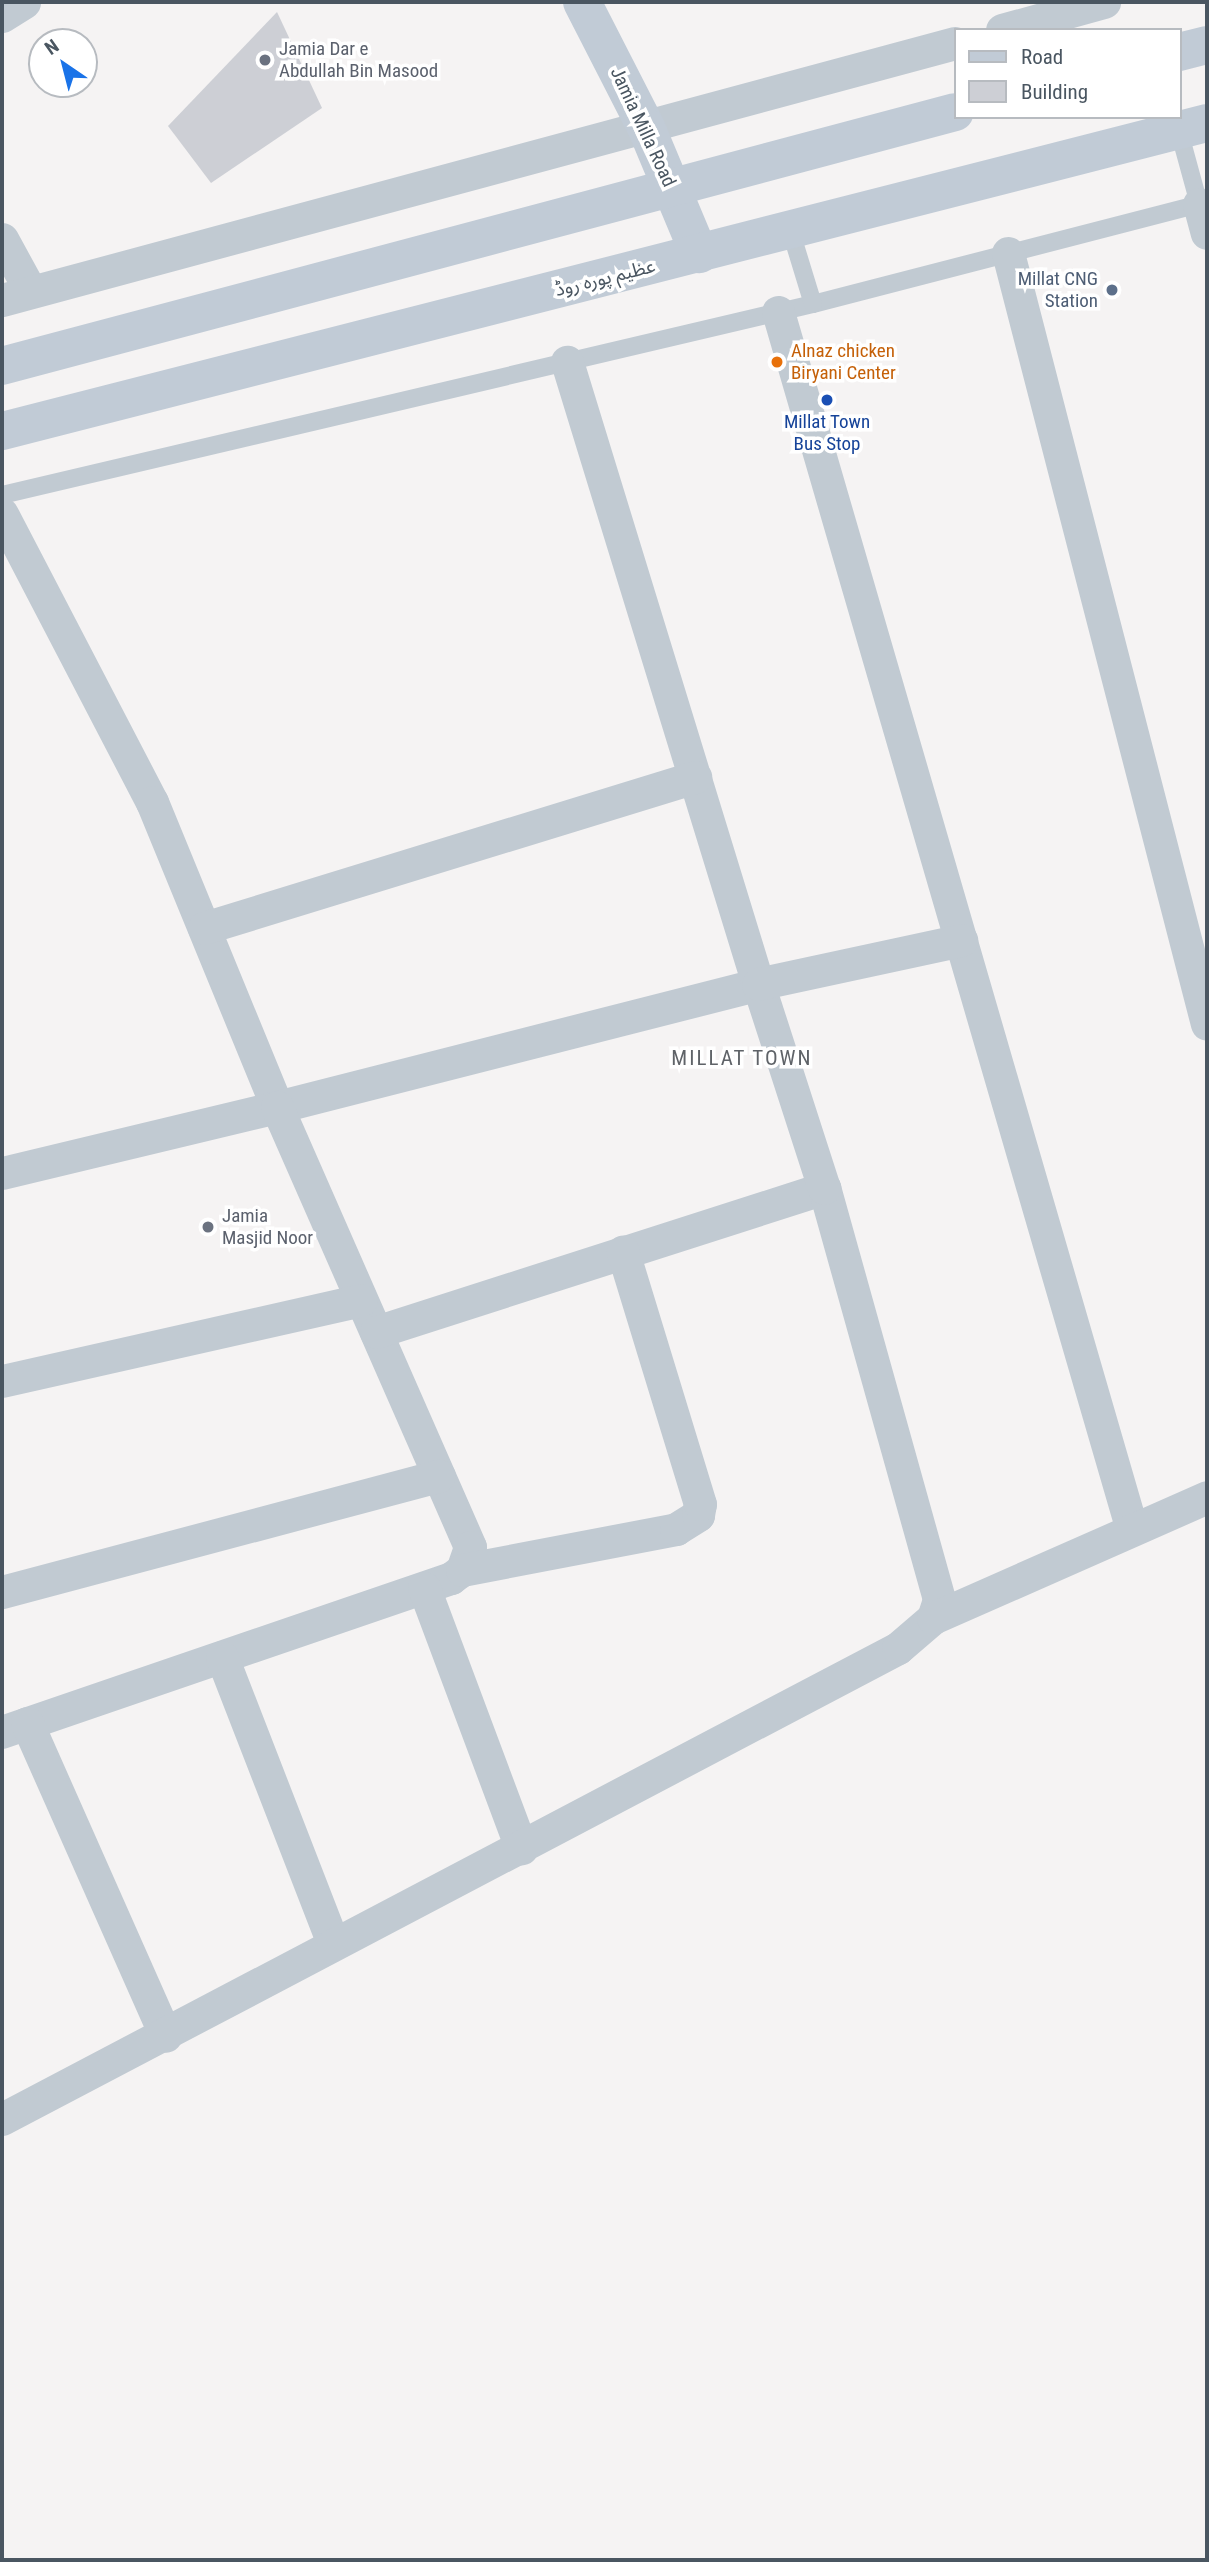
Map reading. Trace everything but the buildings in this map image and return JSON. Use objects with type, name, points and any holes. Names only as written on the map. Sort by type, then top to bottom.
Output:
[{"type":"main road","name":"Jamia Milla Road","points":[[582,2],[646,127],[699,254]]},
{"type":"main road","points":[[1181,52],[1207,45]]},
{"type":"main road","points":[[2,366],[954,112]]},
{"type":"main road","name":"عظیم پورہ روڈ","points":[[2,431],[1193,127]]},
{"type":"street","points":[[2,16],[24,2]]},
{"type":"street","points":[[1009,28],[1104,2]]},
{"type":"street","points":[[2,239],[16,296],[954,43]]},
{"type":"street","points":[[1008,253],[1207,1024]]},
{"type":"street","points":[[778,312],[1131,1526]]},
{"type":"street","points":[[567,362],[758,984],[824,1188],[939,1599],[933,1618]]},
{"type":"street","points":[[2,514],[152,802],[276,1107],[470,1547],[462,1570]]},
{"type":"street","points":[[204,928],[695,777]]},
{"type":"street","points":[[2,1172],[276,1107],[758,984],[961,940]]},
{"type":"street","points":[[376,1332],[824,1188]]},
{"type":"street","points":[[166,2036],[14,1728],[424,1588],[462,1570],[676,1529],[698,1515],[701,1504],[623,1252]]},
{"type":"street","points":[[2,1381],[361,1300]]},
{"type":"street","points":[[2,1592],[439,1476]]},
{"type":"street","points":[[2,2119],[166,2036],[333,1943],[521,1848],[898,1647],[933,1618],[1131,1526],[1207,1497]]},
{"type":"street","points":[[424,1588],[521,1848]]},
{"type":"street","points":[[222,1657],[333,1943]]},
{"type":"lane","points":[[2,495],[813,304],[1008,253],[1203,218],[1193,127]]},
{"type":"lane","points":[[790,229],[813,304]]},
{"type":"place","name":"Jamia Dar e Abdullah Bin Masood","points":[[265,60]]},
{"type":"place","name":"Millat CNG Station","points":[[1112,290]]},
{"type":"place","name":"Alnaz chicken Biryani Center","points":[[777,362]]},
{"type":"place","name":"Millat Town Bus Stop","points":[[827,400]]},
{"type":"place","name":"Jamia Masjid Noor","points":[[208,1227]]},
{"type":"district","name":"MILLAT TOWN","points":[[742,1058]]}]
